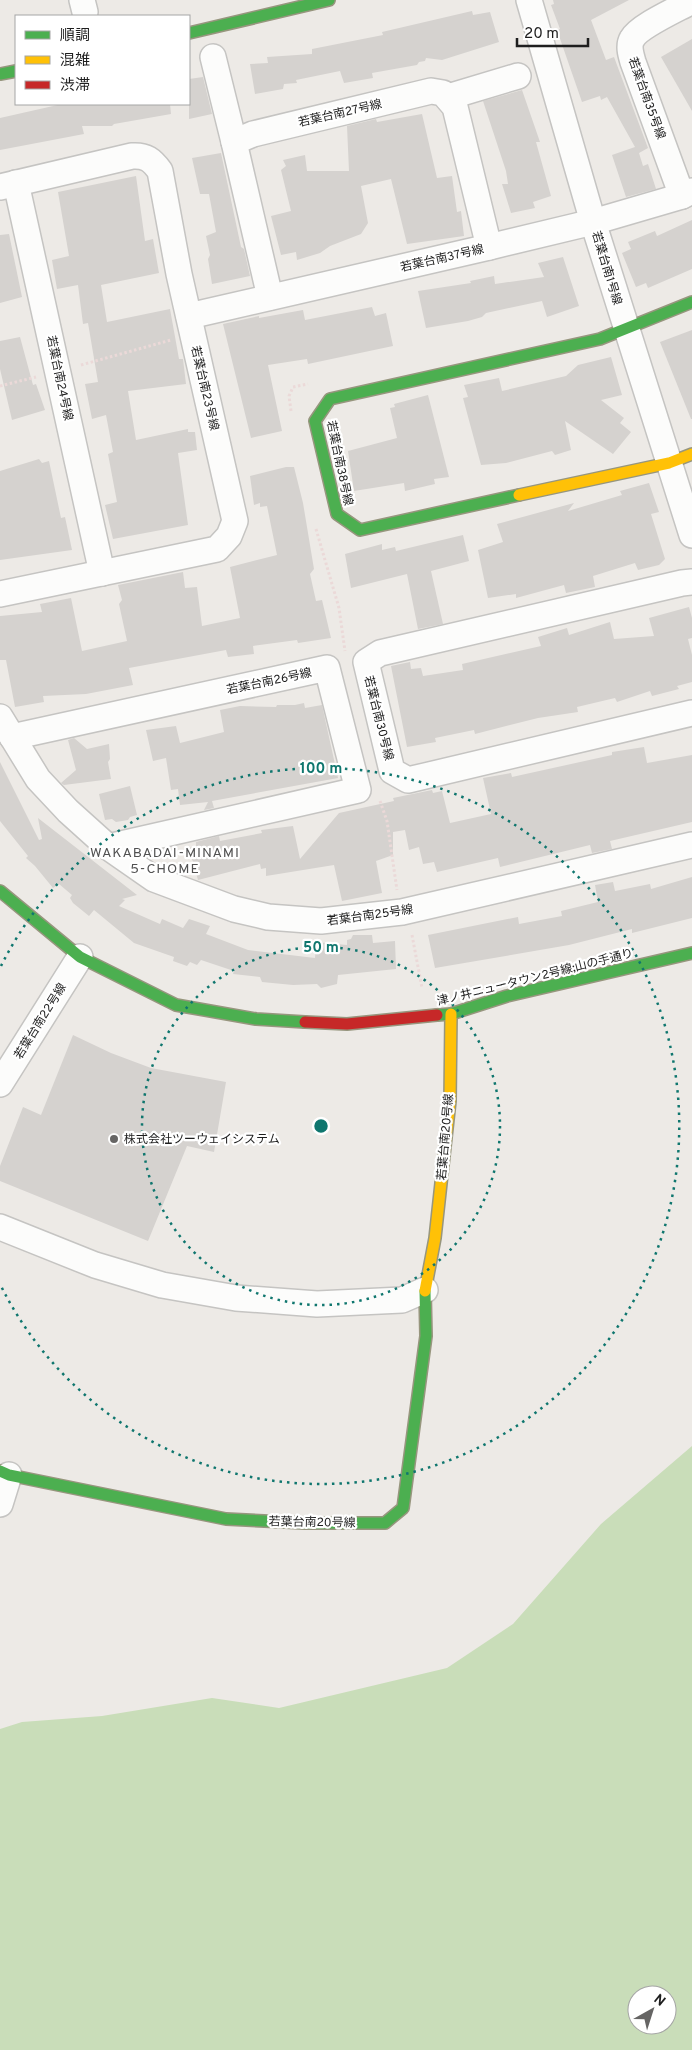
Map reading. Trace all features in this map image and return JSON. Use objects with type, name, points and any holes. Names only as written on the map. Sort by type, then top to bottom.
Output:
[{"type":"street","points":[[190,33],[329,0]]},
{"type":"street","name":"若葉台南1号線","points":[[529,0],[593,222],[692,535]]},
{"type":"street","name":"若葉台南35号線","points":[[687,193],[633,62],[630,44],[632,38],[641,30],[692,2]]},
{"type":"street","points":[[213,57],[270,297]]},
{"type":"street","points":[[0,74],[15,71]]},
{"type":"street","points":[[489,247],[455,107],[448,97],[518,76]]},
{"type":"street","name":"若葉台南27号線","points":[[234,142],[253,134],[431,91],[443,93],[448,97]]},
{"type":"street","name":"若葉台南23号線","points":[[0,594],[218,549],[229,536],[235,521],[184,327],[160,171],[149,158],[132,156],[8,185]]},
{"type":"street","name":"若葉台南24号線","points":[[8,185],[59,371],[102,573]]},
{"type":"street","name":"若葉台南37号線","points":[[184,327],[270,297],[593,222],[687,193]]},
{"type":"street","name":"若葉台南38号線","points":[[692,302],[600,339],[330,398],[315,421],[337,514],[360,530],[669,463],[692,454]]},
{"type":"street","name":"若葉台南30号線","points":[[692,582],[380,653],[366,662],[392,770],[408,780],[692,713]]},
{"type":"street","name":"若葉台南26号線","points":[[6,727],[327,668],[358,790],[108,847]]},
{"type":"street","name":"若葉台南25号線","points":[[6,727],[38,779],[68,811],[108,847],[154,879],[234,909],[268,917],[321,921],[359,919],[402,912],[517,887],[692,845]]},
{"type":"street","name":"津ノ井ニュータウン2号線;山の手通り","points":[[0,891],[80,957],[176,1005],[256,1019],[347,1024],[451,1014],[507,996],[692,953]]},
{"type":"street","name":"若葉台南22号線","points":[[0,1084],[80,957]]},
{"type":"street","name":"若葉台南20号線","points":[[5,1473],[226,1519],[305,1523],[385,1523],[403,1508],[426,1336],[425,1290],[435,1238],[450,1101],[451,1014]]},
{"type":"street","points":[[0,1227],[95,1265],[162,1285],[236,1298],[317,1304],[402,1300],[425,1290]]},
{"type":"street","points":[[0,1504],[5,1473]]},
{"type":"path","points":[[0,386],[59,371],[184,327]]},
{"type":"path","points":[[411,932],[422,988]]},
{"type":"green space","points":[[692,1446],[692,2050],[0,2050],[0,1729],[22,1722],[102,1716],[212,1698],[279,1708],[447,1668],[513,1624],[601,1524]]},
{"type":"building","points":[[553,0],[629,0],[591,20],[606,60],[614,57],[648,148],[639,153],[643,166],[648,164],[656,189],[626,197],[612,155],[635,147],[607,97],[601,100],[600,96],[582,102],[557,30],[560,29],[551,5],[554,4]]},
{"type":"building","points":[[472,11],[473,15],[490,12],[499,42],[442,60],[426,58],[425,61],[419,62],[417,65],[372,73],[373,78],[344,83],[340,71],[296,80],[297,83],[284,84],[283,89],[255,94],[250,64],[268,63],[267,57],[312,54],[312,49],[383,35],[382,32]]},
{"type":"building","points":[[692,39],[692,111],[661,57]]},
{"type":"building","points":[[203,77],[212,114],[189,119],[190,79]]},
{"type":"building","points":[[522,90],[540,142],[536,142],[551,196],[533,202],[535,208],[511,213],[502,184],[508,184],[506,171],[483,101]]},
{"type":"building","points":[[58,105],[170,105],[171,114],[114,124],[112,126],[82,126],[84,134],[0,150],[0,118]]},
{"type":"building","points":[[422,114],[437,178],[452,176],[457,212],[461,211],[464,236],[407,244],[391,179],[361,186],[368,223],[361,234],[330,246],[320,253],[297,260],[296,252],[281,255],[271,216],[291,211],[281,170],[286,166],[283,160],[305,155],[307,171],[349,171],[347,126],[376,119],[377,122]]},
{"type":"building","points":[[221,153],[241,247],[244,249],[250,276],[212,284],[208,259],[210,255],[206,236],[216,232],[209,194],[200,194],[192,158]]},
{"type":"building","points":[[136,176],[145,241],[153,239],[159,273],[101,285],[107,322],[170,309],[179,359],[183,359],[186,384],[128,391],[136,440],[188,429],[188,432],[195,432],[197,450],[178,453],[188,525],[113,539],[105,505],[117,502],[108,454],[113,452],[106,415],[92,419],[85,384],[98,382],[88,323],[83,324],[78,285],[57,289],[52,260],[69,256],[58,192]]},
{"type":"building","points":[[692,220],[692,269],[648,288],[646,283],[636,287],[622,253],[631,249],[628,242],[655,231],[657,236]]},
{"type":"building","points":[[9,234],[22,297],[0,303],[0,235]]},
{"type":"building","points":[[563,257],[579,306],[547,317],[542,301],[486,313],[482,317],[468,321],[426,328],[418,291],[471,283],[470,281],[494,276],[495,284],[544,277],[538,263]]},
{"type":"building","points":[[372,307],[375,316],[386,313],[393,346],[308,364],[307,359],[268,365],[282,431],[251,438],[223,324],[259,316],[259,318],[303,310],[305,320]]},
{"type":"building","points":[[692,330],[692,419],[691,419],[660,342]]},
{"type":"building","points":[[20,337],[33,385],[36,384],[45,410],[12,420],[0,369],[0,341]]},
{"type":"building","points":[[611,357],[622,395],[601,400],[624,418],[620,423],[631,432],[613,454],[565,421],[571,450],[555,455],[552,451],[506,463],[481,465],[463,398],[468,397],[464,385],[499,378],[502,391],[566,376],[578,365]]},
{"type":"building","points":[[428,395],[449,477],[434,479],[435,484],[405,491],[404,483],[354,491],[348,451],[397,438],[390,408],[395,407],[394,404]]},
{"type":"building","points":[[39,459],[42,463],[49,461],[61,518],[65,517],[72,550],[0,560],[0,471]]},
{"type":"building","points":[[286,467],[294,467],[303,503],[314,569],[310,574],[316,601],[322,600],[331,638],[298,643],[297,640],[253,646],[254,654],[228,657],[226,650],[129,668],[133,685],[86,694],[43,696],[44,702],[15,707],[6,660],[0,660],[0,616],[42,612],[40,604],[71,598],[82,651],[127,641],[119,604],[122,600],[118,585],[183,572],[185,588],[197,587],[202,626],[240,618],[230,567],[277,555],[267,506],[260,507],[260,503],[254,505],[250,476]]},
{"type":"building","points":[[649,483],[659,512],[651,514],[665,559],[659,565],[638,570],[635,563],[593,576],[595,587],[566,593],[564,585],[516,598],[516,594],[488,598],[478,550],[503,542],[497,524],[574,503],[568,511],[622,495],[620,491]]},
{"type":"building","points":[[463,535],[469,561],[431,571],[443,624],[418,629],[407,574],[351,588],[345,554],[382,544],[382,550],[395,547],[396,551]]},
{"type":"building","points":[[689,607],[692,618],[692,638],[688,639],[692,655],[692,682],[677,686],[679,689],[652,696],[650,691],[617,702],[615,698],[577,707],[578,712],[538,718],[475,734],[474,730],[435,738],[436,742],[407,747],[391,666],[410,662],[411,669],[421,668],[423,676],[463,670],[462,664],[541,646],[538,637],[567,628],[569,635],[610,622],[614,639],[654,636],[649,618]]},
{"type":"building","points":[[304,703],[305,708],[322,705],[338,778],[212,801],[214,808],[204,810],[208,802],[180,805],[178,789],[171,790],[166,758],[153,761],[146,730],[176,726],[180,743],[224,732],[220,710],[240,706],[276,707],[277,705]]},
{"type":"building","points":[[74,738],[87,749],[109,744],[110,759],[108,762],[111,779],[64,785],[61,783],[76,770],[68,740]]},
{"type":"building","points":[[644,747],[647,763],[692,755],[692,822],[610,841],[612,849],[592,853],[590,845],[500,867],[498,858],[437,872],[434,862],[423,864],[419,847],[409,850],[405,830],[393,832],[393,855],[376,861],[382,893],[342,901],[334,865],[266,876],[266,868],[261,869],[260,864],[198,880],[189,848],[196,846],[196,842],[219,836],[220,841],[262,833],[261,830],[293,826],[300,859],[339,813],[394,801],[393,798],[432,790],[433,793],[442,791],[450,823],[491,814],[483,778],[511,773],[512,777],[612,755],[612,752]]},
{"type":"building","points":[[0,762],[39,840],[42,839],[38,818],[137,895],[122,899],[125,900],[119,906],[160,924],[162,919],[183,928],[189,919],[210,926],[206,934],[248,950],[315,958],[316,942],[347,945],[347,940],[351,939],[353,935],[372,935],[373,943],[395,941],[396,969],[338,975],[337,984],[321,988],[317,984],[293,985],[262,982],[260,977],[233,974],[234,971],[201,960],[197,965],[190,962],[187,966],[173,961],[174,957],[134,943],[94,910],[89,916],[73,903],[70,898],[72,895],[59,884],[53,888],[26,858],[28,856],[0,821]]},
{"type":"building","points":[[130,786],[137,815],[130,817],[128,820],[116,822],[112,819],[105,820],[99,794]]},
{"type":"building","points":[[692,877],[692,918],[632,933],[632,929],[569,945],[435,968],[428,935],[518,917],[519,924],[562,916],[561,911],[598,902],[595,885],[613,882],[615,891],[650,884],[651,889]]},
{"type":"building","name":"株式会社ツーウェイシステム","points":[[73,1035],[111,1053],[151,1068],[226,1082],[214,1152],[187,1146],[148,1241],[0,1181],[0,1166],[23,1107],[41,1115]]},
{"type":"traffic: fast","points":[[190,33],[329,0]]},
{"type":"traffic: fast","points":[[0,74],[15,71]]},
{"type":"traffic: fast","points":[[519,495],[360,530],[337,514],[315,421],[330,399],[600,339],[692,302]]},
{"type":"traffic: fast","points":[[0,891],[80,957],[176,1005],[256,1019],[305,1022]]},
{"type":"traffic: fast","points":[[437,1015],[451,1014],[507,996],[692,953]]},
{"type":"traffic: fast","points":[[0,1471],[9,1475],[226,1519],[305,1523],[385,1523],[403,1508],[426,1336],[425,1291]]},
{"type":"traffic: slow","points":[[519,495],[669,463],[692,454]]},
{"type":"traffic: slow","points":[[425,1291],[435,1238],[450,1101],[451,1014]]},
{"type":"traffic: jam","points":[[305,1022],[347,1024],[437,1015]]},
{"type":"place","name":"株式会社ツーウェイシステム","points":[[114,1139]]},
{"type":"district","name":"WAKABADAI-MINAMI 5-CHOME","points":[[165,860]]}]
